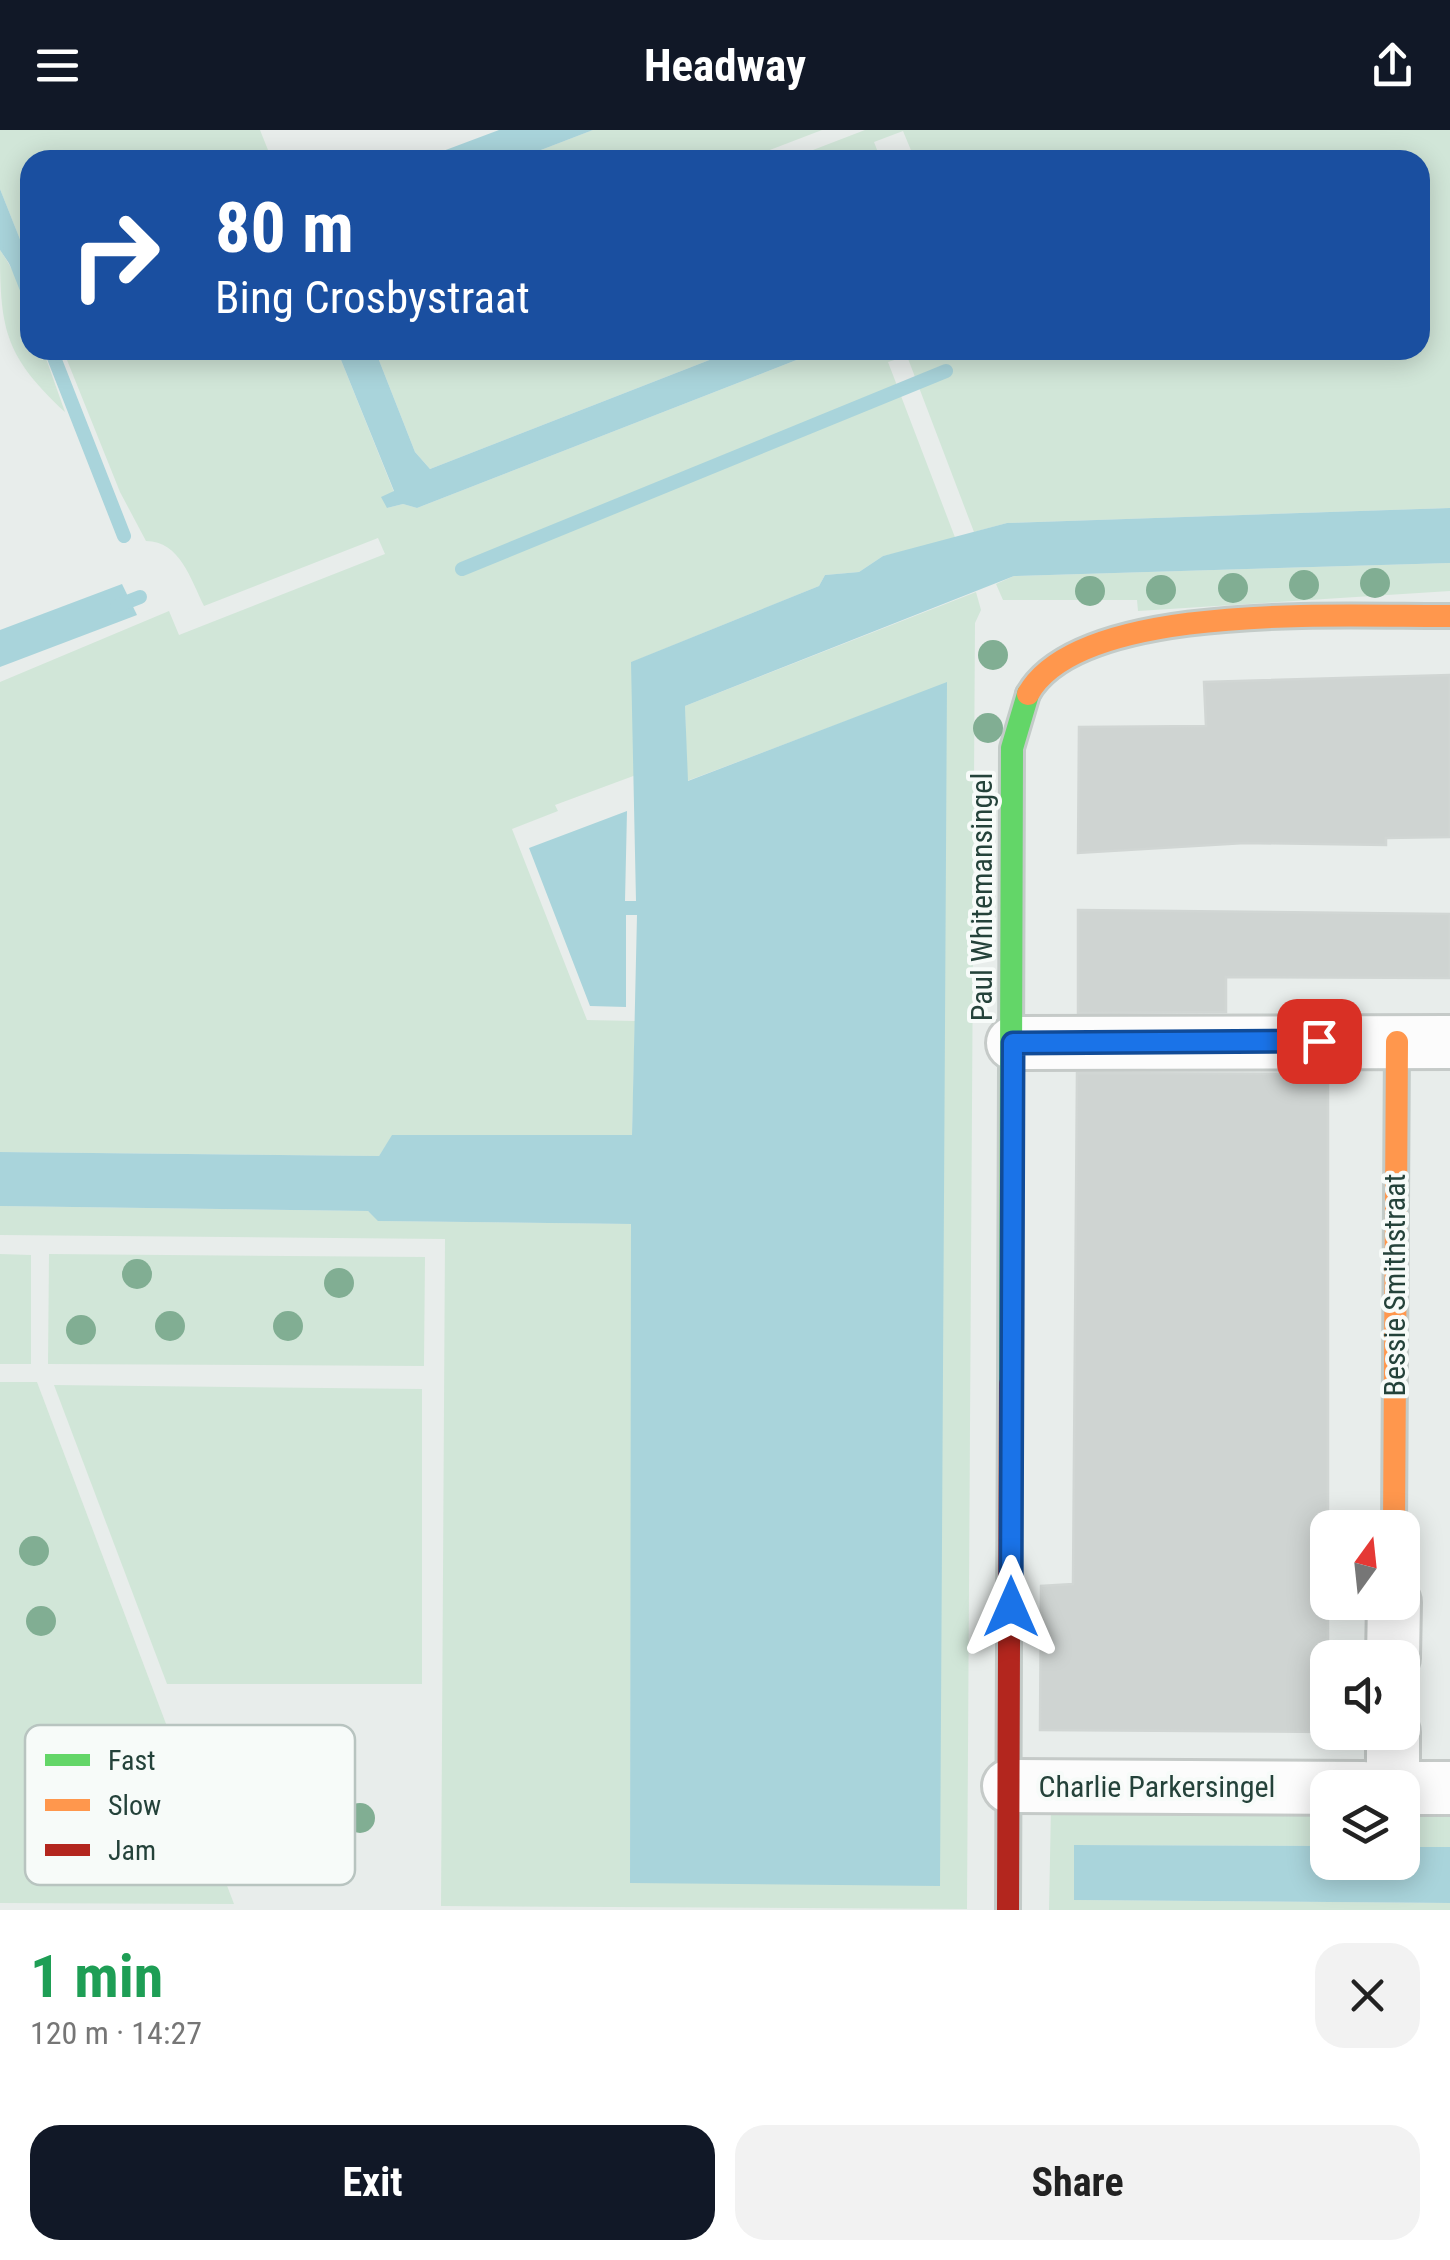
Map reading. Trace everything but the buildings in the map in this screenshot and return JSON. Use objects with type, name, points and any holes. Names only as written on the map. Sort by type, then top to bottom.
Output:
[{"type":"street","name":"Paul Whitemansingel","points":[[1008,1910],[1012,748],[1020,713],[1048,667],[1079,648],[1122,632],[1196,624],[1450,616]]},
{"type":"street","name":"Bessie Smithstraat","points":[[1394,1510],[1397,1042]]},
{"type":"street","points":[[1013,1043],[1450,1042]]},
{"type":"street","name":"Charlie Parkersingel","points":[[1009,1786],[1310,1788]]},
{"type":"street","points":[[1420,1788],[1450,1788]]},
{"type":"green space","points":[[0,130],[260,130],[268,150],[20,150],[20,240],[0,189]]},
{"type":"green space","points":[[593,130],[822,130],[770,150],[541,150]]},
{"type":"green space","points":[[865,130],[1450,130],[1450,508],[1007,523],[974,532],[909,360],[1430,360],[1430,150],[911,150],[903,131],[874,142],[877,150],[813,150]]},
{"type":"green space","points":[[0,250],[20,289],[20,360],[10,340],[2,301]]},
{"type":"green space","points":[[20,360],[47,360],[65,412],[45,392]]},
{"type":"green space","points":[[67,360],[341,360],[394,492],[387,508],[403,504],[417,508],[796,360],[894,360],[888,362],[956,540],[883,556],[859,572],[825,575],[819,586],[632,662],[636,775],[555,805],[558,811],[512,829],[587,1020],[635,1021],[632,1135],[393,1135],[379,1156],[0,1152],[0,682],[169,611],[179,635],[385,554],[378,538],[204,606],[176,555],[158,543],[146,541],[120,492]]},
{"type":"green space","points":[[379,360],[709,360],[430,469],[415,452]]},
{"type":"green space","points":[[1450,563],[1450,591],[1138,611],[1137,600],[1003,600],[996,584],[1014,576]]},
{"type":"green space","points":[[976,592],[981,610],[975,623],[967,1909],[441,1906],[445,1239],[0,1235],[0,1206],[368,1211],[379,1221],[632,1224],[630,1883],[947,683],[687,781],[685,706]]},
{"type":"green space","points":[[0,1254],[31,1255],[31,1364],[0,1364]]},
{"type":"green space","points":[[49,1254],[425,1257],[424,1366],[48,1364]]},
{"type":"green space","points":[[0,1382],[37,1382],[166,1725],[25,1725],[25,1885],[227,1885],[234,1904],[0,1903]]},
{"type":"green space","points":[[54,1385],[422,1389],[422,1684],[167,1684]]},
{"type":"green space","points":[[1310,1804],[1310,1846],[1074,1845],[1074,1900],[1450,1903],[1450,1910],[1049,1910],[1051,1807]]},
{"type":"green space","points":[[1420,1804],[1450,1805],[1450,1847],[1420,1847]]},
{"type":"water","points":[[499,130],[593,130],[541,150],[446,150]]},
{"type":"water","points":[[0,189],[20,239],[20,268],[15,272],[0,250]]},
{"type":"water","points":[[341,360],[379,360],[415,452],[430,469],[709,360],[796,360],[417,508],[403,504],[387,508],[381,497],[394,491]]},
{"type":"water","points":[[1450,508],[1450,563],[1014,576],[685,706],[688,781],[947,682],[940,1886],[630,1883],[631,1224],[378,1221],[368,1211],[0,1206],[0,1152],[379,1156],[392,1135],[632,1135],[637,915],[626,915],[626,1007],[590,1006],[529,848],[627,811],[625,901],[636,901],[631,662],[819,586],[825,575],[859,572],[883,556],[1007,523]]},
{"type":"water","points":[[122,584],[137,615],[0,667],[0,630]]},
{"type":"water","points":[[1074,1845],[1310,1846],[1310,1880],[1420,1880],[1420,1847],[1450,1847],[1450,1903],[1074,1900]]},
{"type":"waterway","points":[[0,221],[20,272]]},
{"type":"waterway","points":[[55,360],[124,536]]},
{"type":"waterway","points":[[462,569],[946,371]]},
{"type":"waterway","points":[[117,606],[140,597]]},
{"type":"traffic: fast","points":[[1010,1384],[1012,748],[1028,694]]},
{"type":"traffic: slow","points":[[1028,694],[1057,664],[1102,642],[1159,628],[1287,616],[1450,616]]},
{"type":"traffic: slow","points":[[1394,1510],[1397,1042]]},
{"type":"traffic: jam","points":[[1008,1910],[1010,1384]]},
{"type":"route","points":[[1011,1607],[1013,1043],[1319,1041]]}]
